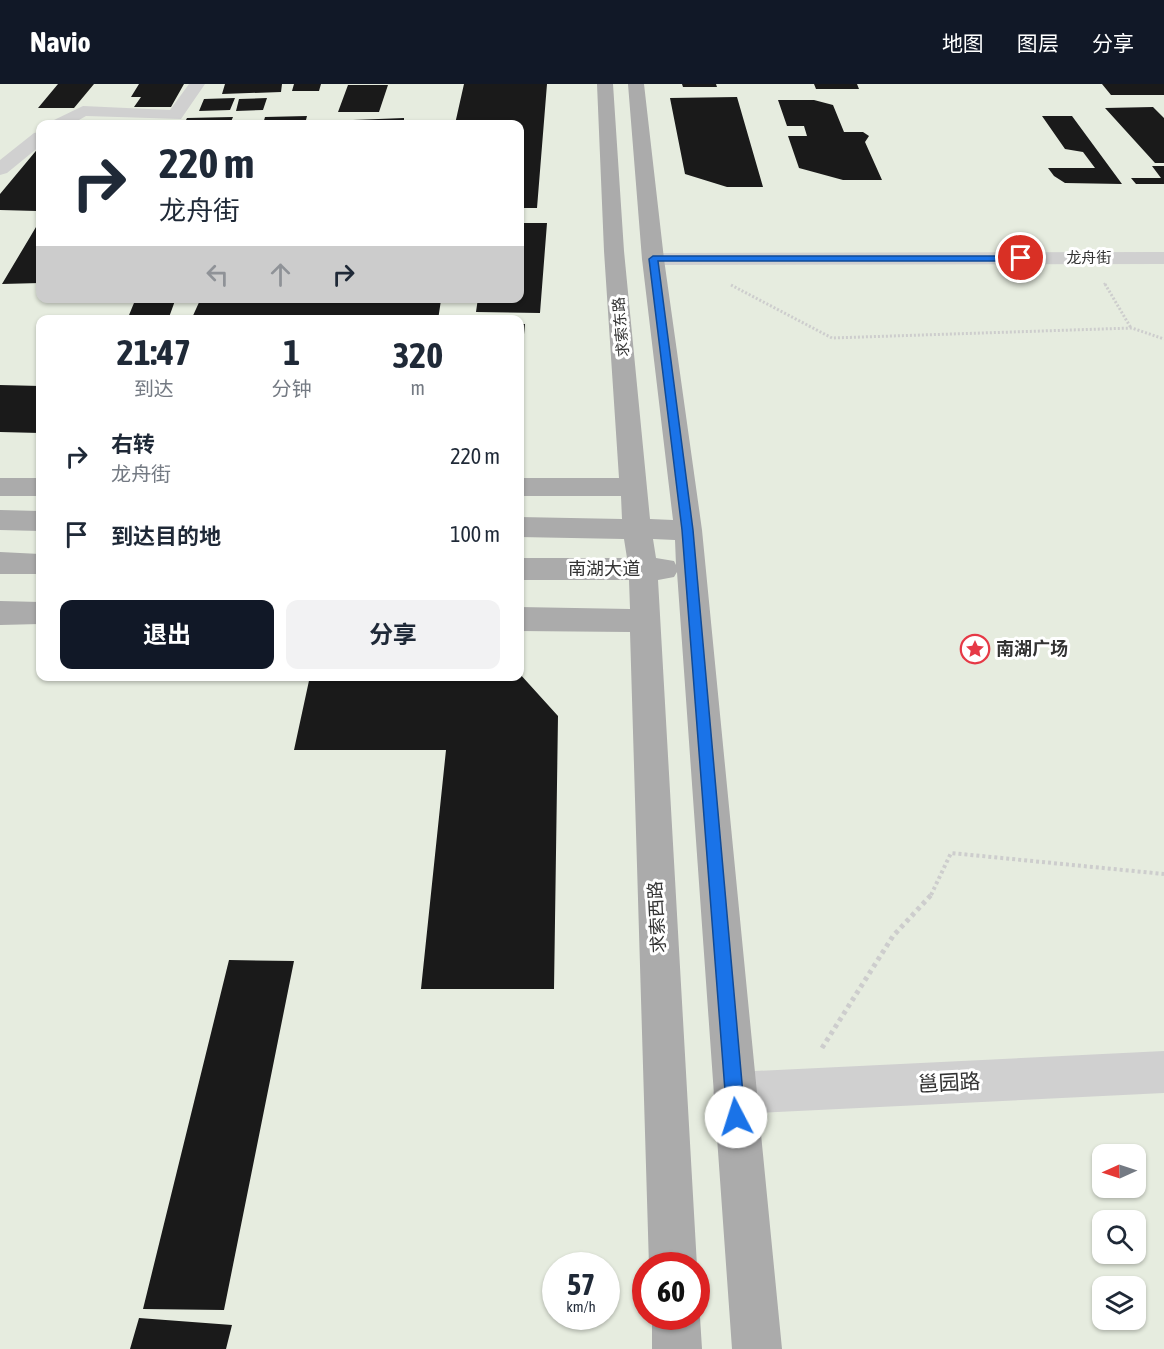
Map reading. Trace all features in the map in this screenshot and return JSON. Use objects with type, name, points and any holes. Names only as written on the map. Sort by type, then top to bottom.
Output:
[{"type":"main road","name":"求索东路","points":[[605,84],[614,251],[637,529],[643,569]]},
{"type":"main road","points":[[636,84],[667,259],[690,569],[757,1349]]},
{"type":"main road","points":[[0,486],[36,487]]},
{"type":"main road","points":[[524,487],[634,487]]},
{"type":"main road","points":[[0,520],[36,521]]},
{"type":"main road","points":[[524,527],[688,530]]},
{"type":"main road","points":[[0,563],[36,564]]},
{"type":"main road","name":"南湖大道","points":[[524,569],[690,569]]},
{"type":"main road","name":"求索西路","points":[[643,569],[672,1252]]},
{"type":"main road","points":[[0,613],[36,614]]},
{"type":"main road","points":[[524,619],[644,621]]},
{"type":"main road","points":[[676,1330],[677,1349]]},
{"type":"street","points":[[67,120],[83,111],[176,115],[197,84]]},
{"type":"street","points":[[0,169],[36,140]]},
{"type":"street","name":"龙舟街","points":[[667,259],[1164,258]]},
{"type":"street","name":"邕园路","points":[[734,1093],[1164,1072]]},
{"type":"path","points":[[1089,258],[1132,328]]},
{"type":"path","points":[[667,259],[832,338],[1132,328],[1164,339]]},
{"type":"path","points":[[795,1091],[893,936],[932,894],[951,853],[1164,874]]},
{"type":"shaded area","points":[[0,84],[1164,84],[1164,1349],[0,1349]]},
{"type":"building","points":[[58,84],[94,84],[74,108],[38,108]]},
{"type":"building","points":[[139,84],[184,84],[171,107],[134,107],[141,97],[131,97]]},
{"type":"building","points":[[225,84],[282,84],[281,92],[222,94]]},
{"type":"building","points":[[294,84],[321,84],[319,91],[292,91]]},
{"type":"building","points":[[464,84],[547,84],[537,208],[524,208],[524,120],[456,120]]},
{"type":"building","points":[[682,84],[716,84],[717,87],[683,87]]},
{"type":"building","points":[[814,84],[857,84],[859,89],[816,89]]},
{"type":"building","points":[[1102,84],[1164,84],[1164,95],[1111,95]]},
{"type":"building","points":[[348,85],[388,85],[379,112],[338,112]]},
{"type":"building","points":[[737,97],[763,187],[727,187],[685,174],[670,98]]},
{"type":"building","points":[[235,98],[230,110],[199,111],[204,99]]},
{"type":"building","points":[[267,98],[263,110],[236,111],[239,99]]},
{"type":"building","points":[[778,100],[814,100],[833,105],[844,132],[863,132],[869,136],[865,142],[882,180],[843,180],[799,168],[788,136],[807,136],[804,126],[787,126]]},
{"type":"building","points":[[1153,107],[1164,118],[1164,163],[1155,163],[1105,108]]},
{"type":"building","points":[[307,116],[306,120],[264,120],[265,117]]},
{"type":"building","points":[[1042,116],[1072,116],[1122,184],[1065,183],[1054,176],[1048,168],[1095,168],[1083,152],[1065,149]]},
{"type":"building","points":[[233,117],[232,120],[186,120],[187,118]]},
{"type":"building","points":[[404,118],[404,120],[353,120]]},
{"type":"building","points":[[36,151],[36,211],[0,210],[0,194]]},
{"type":"building","points":[[1152,166],[1164,166],[1164,184],[1136,184],[1131,178],[1161,178]]},
{"type":"building","points":[[524,223],[547,223],[540,313],[476,312],[477,303],[524,303]]},
{"type":"building","points":[[36,227],[36,283],[2,284]]},
{"type":"building","points":[[134,303],[174,303],[170,315],[129,315]]},
{"type":"building","points":[[199,303],[441,303],[439,315],[193,315]]},
{"type":"building","points":[[0,385],[36,386],[36,433],[0,432]]},
{"type":"building","points":[[524,679],[558,716],[554,989],[421,989],[446,750],[294,750],[309,681],[524,681]]},
{"type":"building","points":[[229,960],[294,961],[224,1310],[143,1309]]},
{"type":"building","points":[[139,1318],[232,1325],[226,1349],[130,1349]]},
{"type":"place","name":"南湖广场","points":[[975,649]]},
{"type":"route","points":[[736,1117],[692,604],[688,530],[653,259],[1021,258]]}]
